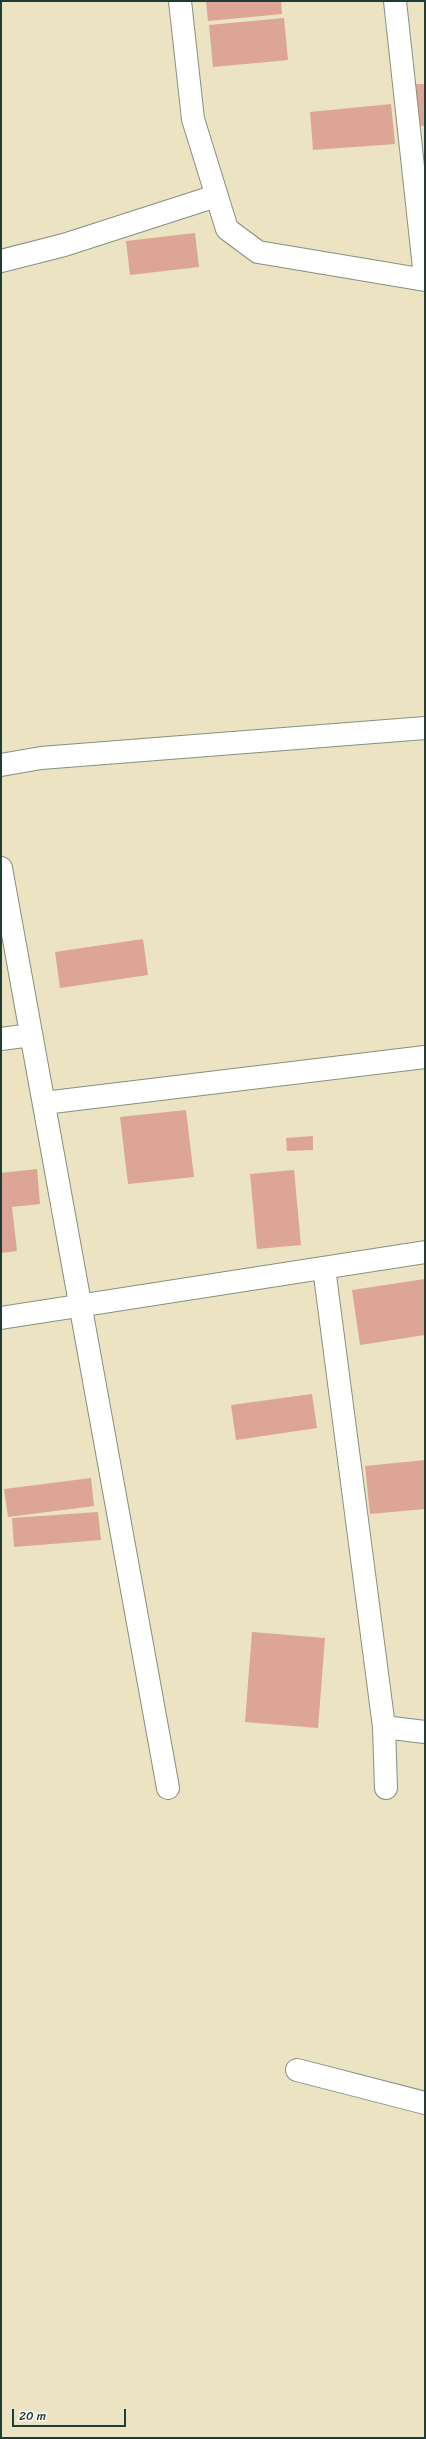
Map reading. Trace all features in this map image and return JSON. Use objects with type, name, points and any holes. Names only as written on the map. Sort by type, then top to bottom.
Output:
[{"type":"street","points":[[180,1],[192,118],[227,229],[258,252],[425,279],[395,1]]},
{"type":"street","points":[[1,261],[64,245],[216,196]]},
{"type":"street","points":[[1,765],[41,758],[425,728]]},
{"type":"street","points":[[1,868],[168,1788]]},
{"type":"street","points":[[1,1038],[31,1035]]},
{"type":"street","points":[[44,1103],[425,1057]]},
{"type":"street","points":[[1,1318],[81,1307],[425,1252]]},
{"type":"street","points":[[324,1268],[384,1727],[386,1788]]},
{"type":"street","points":[[384,1727],[425,1732]]},
{"type":"street","points":[[297,2070],[425,2103]]},
{"type":"building","points":[[206,1],[281,1],[282,14],[208,21]]},
{"type":"building","points":[[284,18],[288,60],[213,67],[209,25]]},
{"type":"building","points":[[412,84],[425,84],[425,126],[412,125]]},
{"type":"building","points":[[391,104],[395,144],[313,150],[310,112]]},
{"type":"building","points":[[195,233],[199,267],[130,275],[126,241]]},
{"type":"building","points":[[143,939],[148,975],[60,988],[55,952]]},
{"type":"building","points":[[186,1110],[194,1177],[128,1184],[120,1117]]},
{"type":"building","points":[[313,1136],[313,1150],[287,1151],[286,1138]]},
{"type":"building","points":[[37,1169],[40,1204],[12,1207],[17,1251],[1,1253],[1,1173]]},
{"type":"building","points":[[294,1170],[301,1245],[257,1249],[250,1174]]},
{"type":"building","points":[[425,1279],[425,1335],[360,1345],[352,1290]]},
{"type":"building","points":[[312,1394],[317,1428],[236,1440],[231,1405]]},
{"type":"building","points":[[425,1460],[425,1509],[370,1514],[365,1466]]},
{"type":"building","points":[[91,1478],[94,1506],[8,1517],[4,1489]]},
{"type":"building","points":[[98,1512],[101,1540],[14,1547],[12,1518]]},
{"type":"building","points":[[252,1632],[325,1638],[318,1728],[245,1722]]}]
